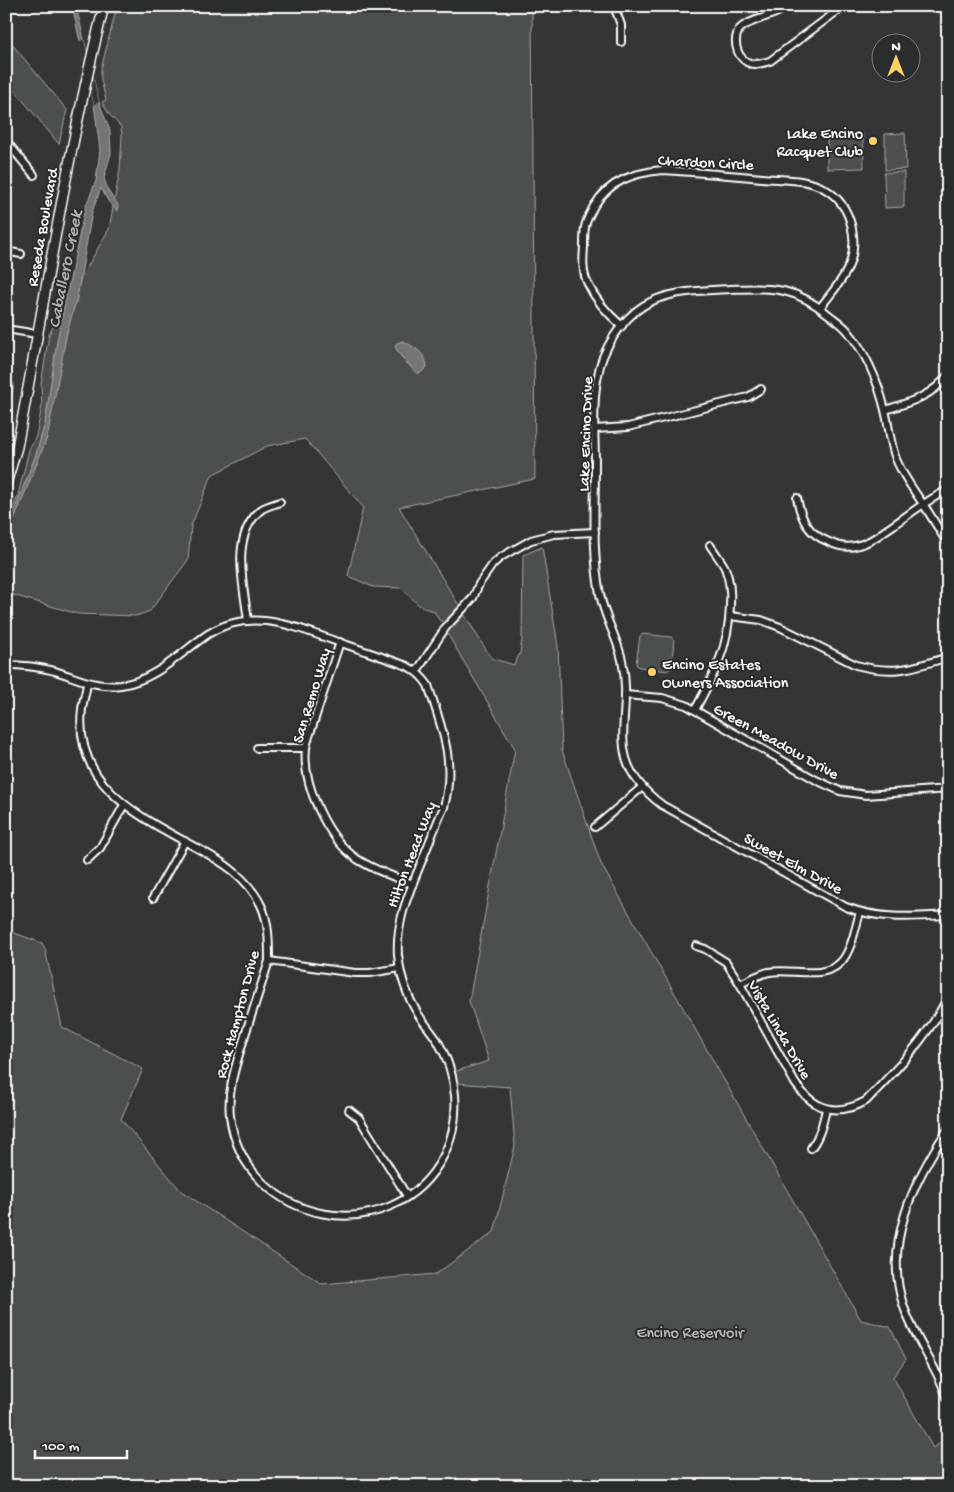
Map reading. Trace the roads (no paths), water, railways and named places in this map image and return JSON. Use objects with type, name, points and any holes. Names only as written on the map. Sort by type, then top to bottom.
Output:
[{"type":"main road","name":"Reseda Boulevard","points":[[6,484],[17,447],[68,163],[104,6]]},
{"type":"street","points":[[614,6],[621,25],[621,42]]},
{"type":"street","points":[[789,6],[782,12],[746,24],[740,30],[736,39],[740,56],[747,62],[761,64],[770,61],[844,6]]},
{"type":"street","points":[[6,141],[34,175]]},
{"type":"street","name":"Chardon Circle","points":[[622,326],[604,309],[588,286],[583,264],[585,226],[598,200],[616,182],[643,172],[662,170],[797,180],[825,189],[839,201],[853,229],[854,244],[847,271],[820,308]]},
{"type":"street","points":[[6,252],[20,254]]},
{"type":"street","name":"Lake Encino Drive","points":[[641,788],[630,771],[624,751],[622,722],[625,695],[622,663],[600,598],[597,580],[595,430],[598,374],[604,357],[622,326],[642,307],[669,295],[766,288],[783,290],[799,295],[820,308],[845,328],[862,350],[876,378],[896,459],[903,474],[948,544]]},
{"type":"street","points":[[6,329],[36,334]]},
{"type":"street","points":[[885,410],[910,402],[934,390],[948,375]]},
{"type":"street","points":[[595,430],[628,427],[738,400],[762,389]]},
{"type":"street","points":[[797,498],[804,522],[814,535],[822,540],[843,547],[866,543],[910,515],[923,504],[948,490]]},
{"type":"street","points":[[248,621],[242,564],[242,550],[246,533],[263,509],[280,502]]},
{"type":"street","points":[[6,664],[31,666],[56,672],[87,683],[105,686],[119,685],[147,678],[159,672],[209,634],[233,623],[275,621],[340,642],[417,671],[446,627],[473,598],[478,584],[493,564],[531,540],[554,534],[595,532]]},
{"type":"street","points":[[695,710],[722,656],[730,616],[730,586],[722,562],[710,546]]},
{"type":"street","points":[[730,616],[761,620],[780,627],[868,668],[908,669],[948,657]]},
{"type":"street","name":"San Remo Way","points":[[340,642],[306,748],[308,780],[320,811],[337,840],[348,851],[367,865],[413,884]]},
{"type":"street","name":"Hilton Head Way","points":[[407,1196],[420,1185],[443,1156],[454,1127],[456,1108],[452,1077],[445,1054],[411,1002],[404,986],[398,947],[399,925],[413,884],[444,807],[449,771],[449,755],[428,685],[417,671]]},
{"type":"street","name":"Rock Hampton Drive","points":[[87,683],[82,710],[85,747],[90,763],[109,792],[124,805],[232,868],[252,890],[261,905],[266,919],[269,939],[269,960],[230,1090],[229,1102],[232,1127],[242,1154],[258,1179],[272,1191],[287,1202],[314,1213],[328,1216],[360,1215],[390,1206],[407,1196]]},
{"type":"street","name":"Green Meadow Drive","points":[[625,695],[675,701],[695,710],[816,780],[840,791],[866,795],[948,789]]},
{"type":"street","points":[[257,748],[306,748]]},
{"type":"street","points":[[595,827],[641,788]]},
{"type":"street","name":"Sweet Elm Drive","points":[[641,788],[662,805],[846,907],[882,917],[948,915]]},
{"type":"street","points":[[87,860],[100,848],[124,805]]},
{"type":"street","points":[[153,898],[185,841]]},
{"type":"street","points":[[740,984],[766,972],[812,972],[831,969],[841,962],[847,953],[860,912]]},
{"type":"street","name":"Vista Linda Drive","points":[[696,946],[705,949],[726,962],[800,1090],[813,1103],[826,1109]]},
{"type":"street","points":[[269,960],[355,973],[370,973],[400,968]]},
{"type":"street","points":[[811,1148],[822,1128],[826,1109],[843,1110],[866,1102],[919,1042],[948,998]]},
{"type":"street","points":[[349,1110],[359,1118],[407,1196]]},
{"type":"street","points":[[948,1129],[928,1159],[916,1184],[900,1233],[896,1259],[898,1289],[904,1308],[948,1400]]},
{"type":"place","name":"Lake Encino Racquet Club","points":[[873,141]]},
{"type":"place","name":"Encino Estates Owners Association","points":[[652,672]]},
{"type":"water label","name":"Caballero Creek","points":[[64,269]]},
{"type":"park label","name":"Encino Reservoir","points":[[690,1331]]}]
